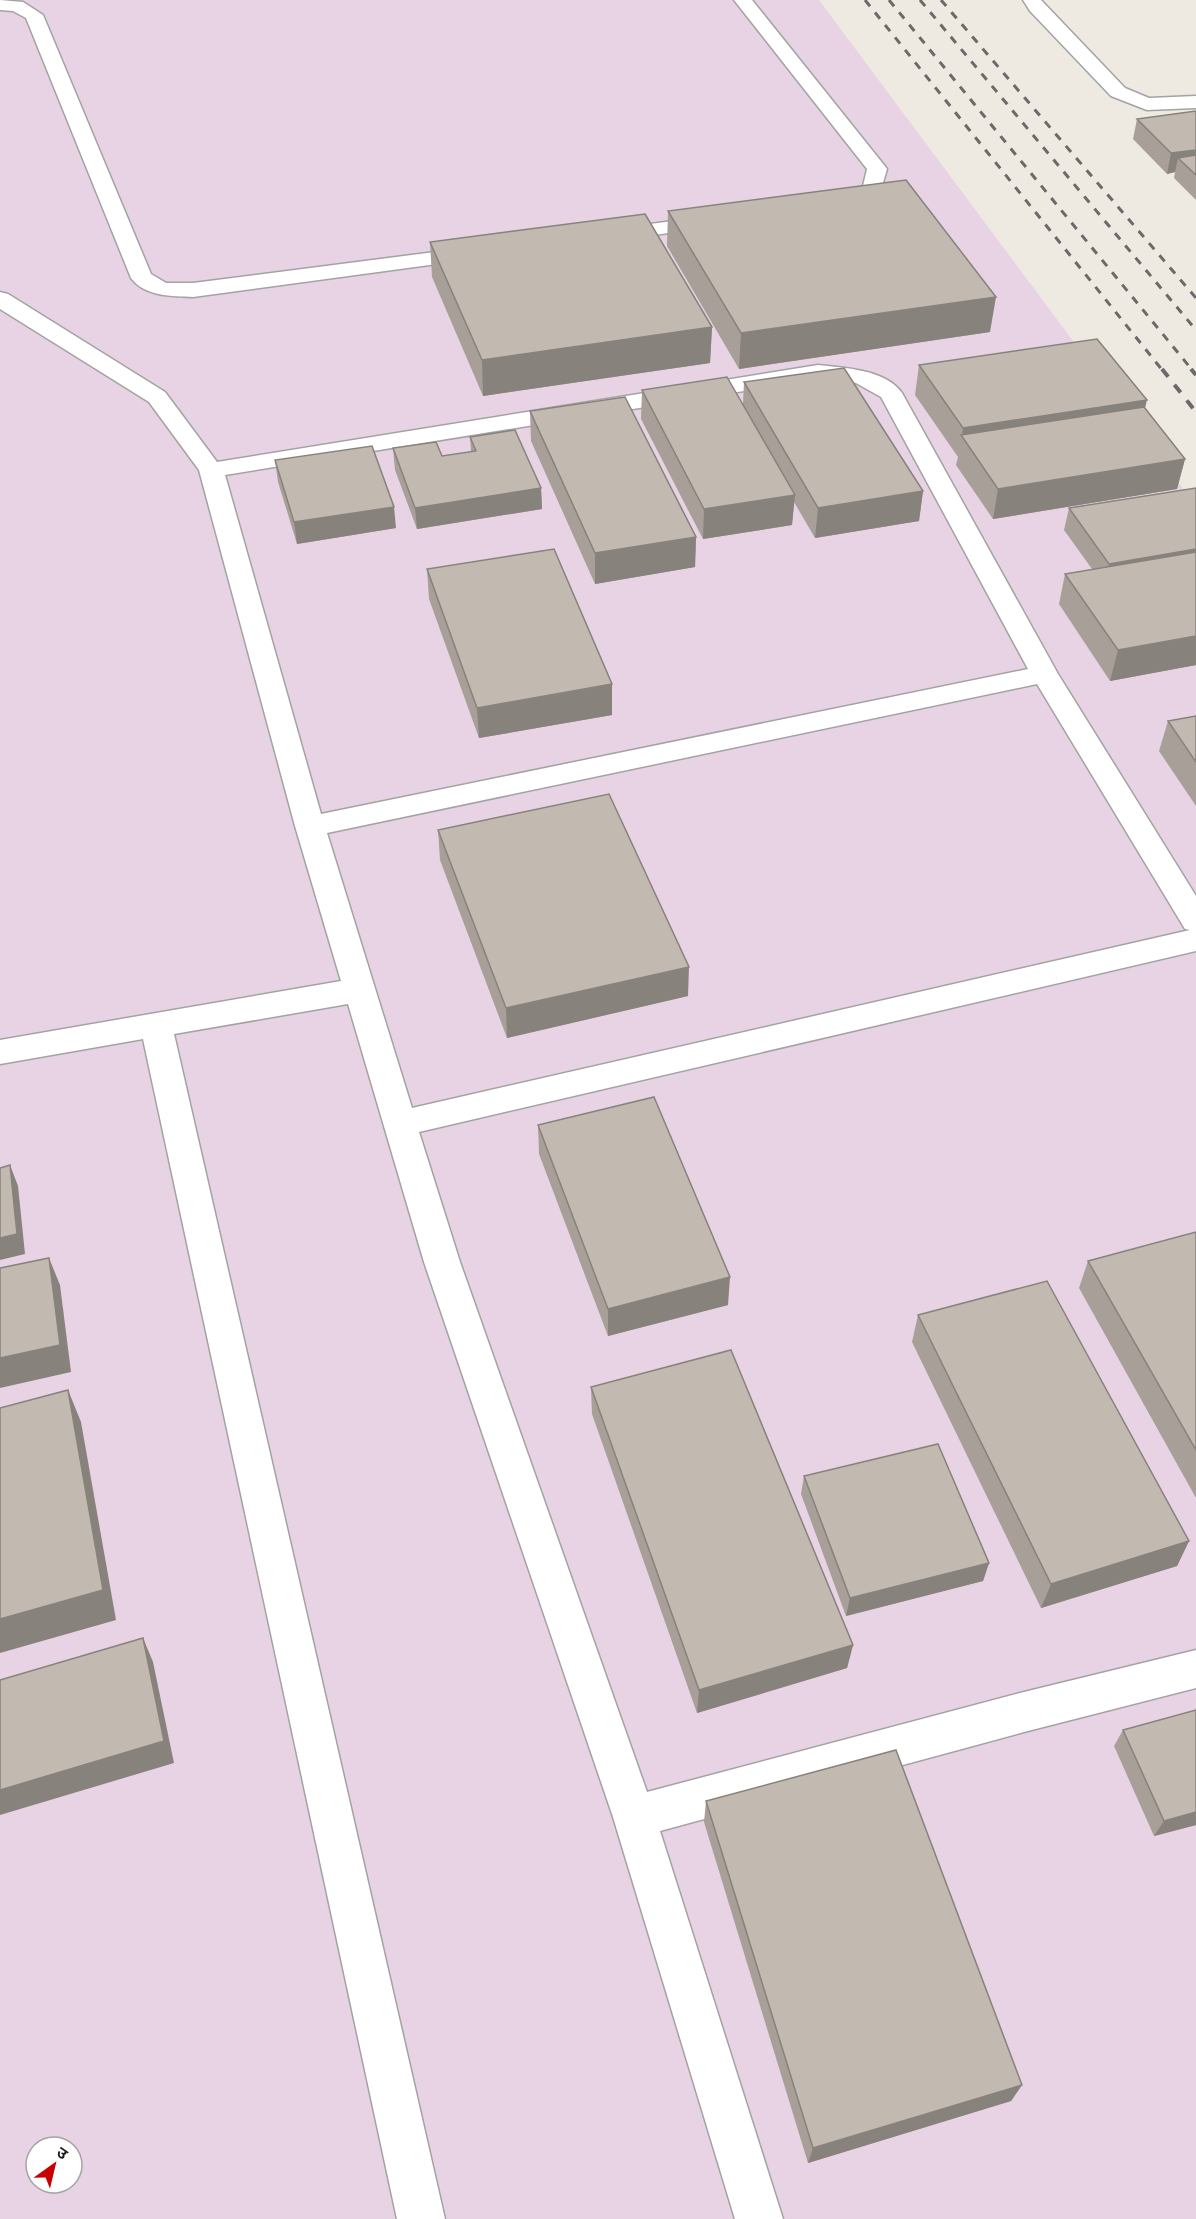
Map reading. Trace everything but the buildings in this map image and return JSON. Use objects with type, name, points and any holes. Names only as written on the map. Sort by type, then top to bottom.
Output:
[{"type":"street","points":[[742,0],[878,169],[873,189],[841,205],[818,208]]},
{"type":"street","points":[[1032,0],[1036,7],[1118,92],[1147,104],[1196,102]]},
{"type":"street","points":[[0,5],[17,6],[34,15],[142,278],[162,289],[193,290],[488,251]]},
{"type":"street","points":[[594,237],[735,219]]},
{"type":"street","points":[[0,299],[157,397],[212,470],[310,826],[442,1262],[634,1818],[759,2219]]},
{"type":"street","points":[[212,470],[818,372],[862,377],[890,393],[1044,674],[1196,921]]},
{"type":"street","points":[[310,826],[1044,674]]},
{"type":"street","points":[[400,1124],[1196,940]]},
{"type":"street","points":[[0,1053],[359,990]]},
{"type":"street","points":[[156,1026],[421,2219]]},
{"type":"street","points":[[634,1818],[1012,1715],[1196,1669]]},
{"type":"shaded area","points":[[0,0],[819,0],[1196,506],[1196,2219],[0,2219]]},
{"type":"railway","points":[[865,0],[1163,371]]},
{"type":"railway","points":[[889,0],[1193,371]]},
{"type":"railway","points":[[920,0],[1196,330]]},
{"type":"railway","points":[[941,0],[1196,298]]},
{"type":"railway","points":[[1162,369],[1196,412]]},
{"type":"railway","points":[[1191,369],[1196,375]]}]
